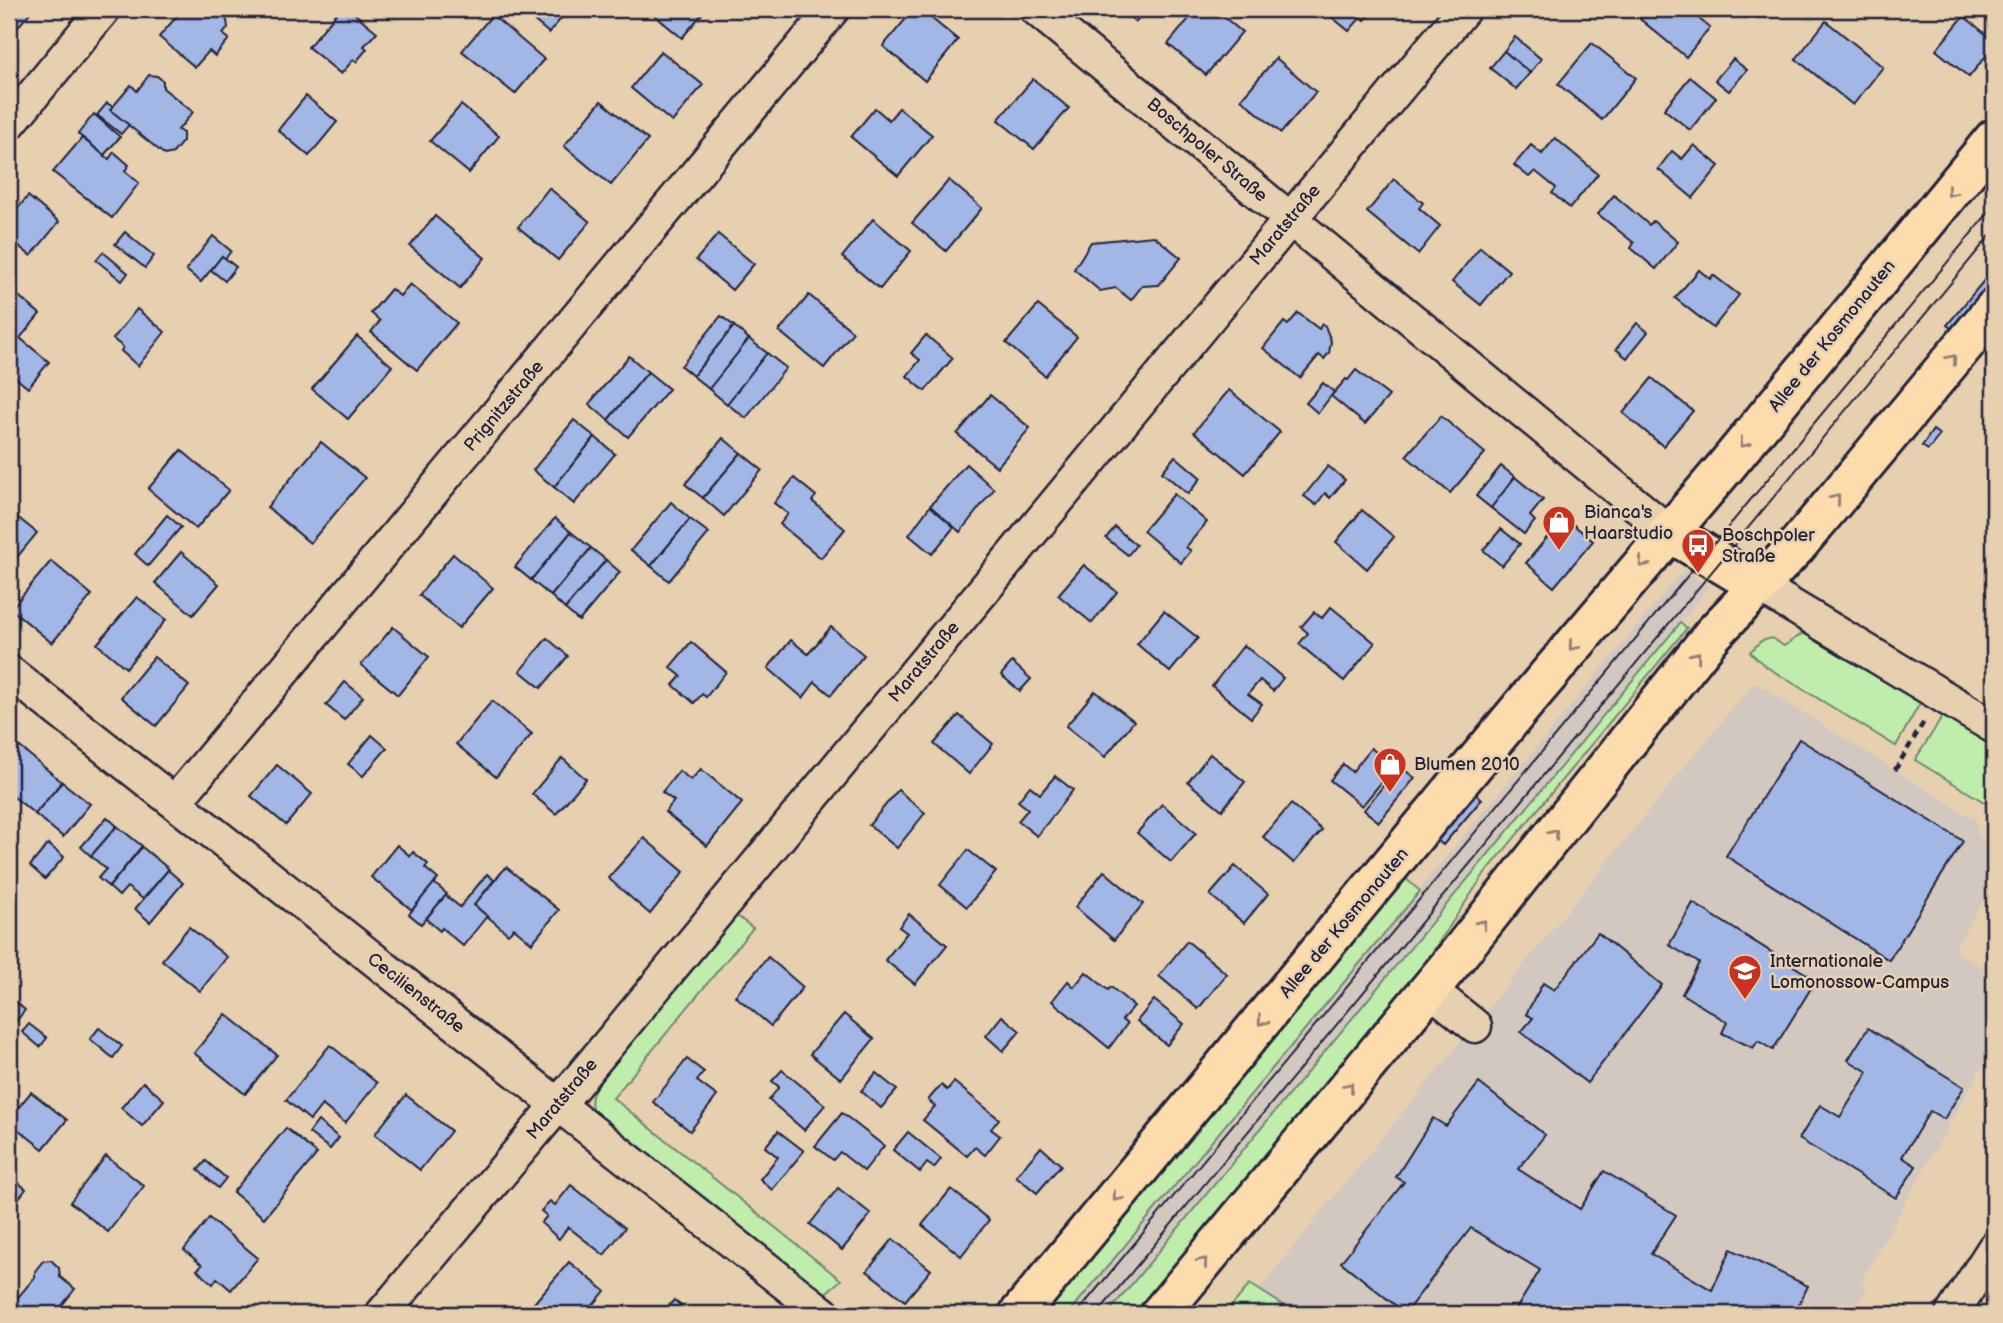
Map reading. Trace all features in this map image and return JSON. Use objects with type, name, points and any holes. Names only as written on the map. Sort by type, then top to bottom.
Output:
[{"type":"main road","name":"Allee der Kosmonauten","points":[[1019,1314],[1994,139]]},
{"type":"main road","points":[[1160,1314],[1429,989],[1713,634],[1796,548],[1994,309]]},
{"type":"main road","points":[[1669,532],[1759,586]]},
{"type":"street","points":[[9,124],[104,9]]},
{"type":"street","name":"Prignitzstraße","points":[[174,802],[834,9]]},
{"type":"street","name":"Boschpoler Straße","points":[[1036,9],[1669,532]]},
{"type":"street","name":"Maratstraße","points":[[382,1314],[1464,9]]},
{"type":"street","points":[[1759,586],[1994,727]]},
{"type":"street","name":"Cecilienstraße","points":[[9,672],[824,1314]]},
{"type":"street","points":[[1429,989],[1475,1026]]},
{"type":"street","points":[[1952,1314],[1994,1248]]},
{"type":"shaded area","points":[[1685,568],[1708,588],[1680,623],[1107,1314],[1068,1314]]},
{"type":"shaded area","name":"Internationale Lomonossow-Campus","points":[[1754,682],[1977,821],[1977,835],[1994,847],[1994,883],[1954,950],[1994,975],[1994,1045],[1861,1282],[1868,1286],[1851,1314],[1297,1314],[1258,1290]]},
{"type":"green space","points":[[1680,623],[1687,628],[1483,876],[1411,984],[1137,1314],[1107,1314]]},
{"type":"green space","points":[[1805,632],[1920,703],[1896,746],[1765,666],[1750,652],[1761,641],[1772,638],[1784,646]]},
{"type":"green space","points":[[1943,716],[1994,747],[1994,808],[1915,760]]},
{"type":"green space","points":[[1405,878],[1420,891],[1068,1314],[1042,1314]]},
{"type":"green space","points":[[737,916],[753,928],[613,1098],[841,1280],[822,1296],[594,1115],[592,1107],[592,1096],[597,1085]]},
{"type":"green space","points":[[1250,1284],[1297,1314],[1225,1314]]},
{"type":"building","points":[[9,9],[33,9],[17,28],[9,21]]},
{"type":"building","points":[[183,9],[213,9],[227,20],[228,28],[223,34],[229,39],[215,56],[209,51],[195,67],[159,37]]},
{"type":"building","points":[[340,9],[349,9],[377,32],[364,46],[367,49],[356,62],[353,60],[341,74],[308,47]]},
{"type":"building","points":[[520,9],[569,9],[549,33]]},
{"type":"building","points":[[647,9],[706,9],[682,38]]},
{"type":"building","points":[[914,9],[920,9],[958,40],[925,81],[883,46]]},
{"type":"building","points":[[1119,9],[1147,9],[1136,22]]},
{"type":"building","points":[[1197,9],[1214,9],[1242,32],[1206,75],[1168,44]]},
{"type":"building","points":[[1322,9],[1374,9],[1365,20],[1361,17],[1349,31]]},
{"type":"building","points":[[1648,9],[1706,9],[1698,18],[1710,28],[1686,57],[1640,19]]},
{"type":"building","points":[[492,15],[544,59],[515,94],[462,51]]},
{"type":"building","points":[[1964,16],[1994,41],[1994,46],[1969,77],[1936,50]]},
{"type":"building","points":[[1826,21],[1883,67],[1853,105],[1796,59]]},
{"type":"building","points":[[1515,37],[1541,59],[1530,73],[1504,51]]},
{"type":"building","points":[[1592,43],[1636,78],[1602,120],[1558,84]]},
{"type":"building","points":[[661,51],[703,85],[672,122],[631,88]]},
{"type":"building","points":[[1504,51],[1530,73],[1516,89],[1490,68]]},
{"type":"building","points":[[1276,58],[1316,92],[1281,133],[1241,99]]},
{"type":"building","points":[[1733,59],[1747,70],[1729,91],[1715,80]]},
{"type":"building","points":[[149,75],[157,76],[163,81],[163,88],[193,112],[178,130],[183,133],[183,141],[173,153],[165,155],[110,110],[131,85],[137,91]]},
{"type":"building","points":[[1690,77],[1716,98],[1690,130],[1664,109]]},
{"type":"building","points":[[1033,79],[1069,108],[1034,149],[998,120]]},
{"type":"building","points":[[306,96],[337,122],[309,156],[278,130]]},
{"type":"building","points":[[601,101],[648,140],[611,185],[564,146]]},
{"type":"building","points":[[107,103],[113,107],[110,110],[129,125],[121,134],[97,115]]},
{"type":"building","points":[[461,105],[499,136],[469,173],[430,141]]},
{"type":"building","points":[[875,108],[889,120],[899,108],[932,135],[898,176],[851,137]]},
{"type":"building","points":[[94,114],[120,137],[104,155],[78,134]]},
{"type":"building","points":[[82,138],[109,159],[114,152],[129,165],[125,171],[139,183],[112,218],[53,172]]},
{"type":"building","points":[[1555,138],[1598,174],[1570,208],[1552,193],[1556,188],[1535,171],[1529,177],[1514,165],[1531,145],[1542,154]]},
{"type":"building","points":[[1694,145],[1719,166],[1693,198],[1658,169],[1672,151],[1682,159]]},
{"type":"building","points":[[1394,179],[1423,203],[1419,208],[1440,226],[1418,254],[1367,212]]},
{"type":"building","points":[[949,180],[982,208],[946,251],[912,223]]},
{"type":"building","points":[[549,188],[590,222],[558,260],[518,227]]},
{"type":"building","points":[[1614,195],[1649,225],[1653,221],[1678,242],[1656,269],[1631,248],[1634,243],[1598,214]]},
{"type":"building","points":[[28,196],[59,222],[31,256],[9,238],[9,219]]},
{"type":"building","points":[[435,216],[485,258],[460,288],[410,246]]},
{"type":"building","points":[[873,219],[911,251],[880,289],[842,257]]},
{"type":"building","points":[[125,232],[154,256],[145,268],[115,244]]},
{"type":"building","points":[[718,234],[754,264],[732,290],[696,260]]},
{"type":"building","points":[[213,236],[231,251],[225,259],[222,256],[201,282],[186,270]]},
{"type":"building","points":[[1154,236],[1181,258],[1159,285],[1142,286],[1131,300],[1116,288],[1100,291],[1074,269],[1091,242]]},
{"type":"building","points":[[1480,247],[1509,271],[1481,305],[1452,282]]},
{"type":"building","points":[[103,252],[128,273],[122,281],[96,260]]},
{"type":"building","points":[[222,256],[236,267],[225,281],[211,270]]},
{"type":"building","points":[[1699,270],[1710,279],[1713,275],[1739,295],[1713,328],[1675,298]]},
{"type":"building","points":[[1986,278],[1991,283],[1952,329],[1947,325]]},
{"type":"building","points":[[410,284],[457,323],[417,370],[371,332],[380,321],[371,313],[391,289],[400,296]]},
{"type":"building","points":[[9,288],[40,314],[20,338],[49,362],[28,388],[9,372]]},
{"type":"building","points":[[809,295],[853,332],[824,368],[779,331]]},
{"type":"building","points":[[1038,305],[1077,337],[1045,376],[1006,343]]},
{"type":"building","points":[[137,309],[165,332],[138,366],[121,351],[123,347],[113,339]]},
{"type":"building","points":[[1298,313],[1319,329],[1322,324],[1325,326],[1331,341],[1329,353],[1324,359],[1319,355],[1300,378],[1263,348],[1284,322],[1288,325]]},
{"type":"building","points":[[721,316],[734,326],[693,376],[681,366]]},
{"type":"building","points":[[1637,323],[1648,332],[1627,358],[1616,349]]},
{"type":"building","points":[[734,326],[749,339],[709,389],[693,376]]},
{"type":"building","points":[[926,335],[953,358],[925,391],[907,376],[920,360],[911,353]]},
{"type":"building","points":[[357,336],[392,366],[348,419],[312,389]]},
{"type":"building","points":[[749,339],[767,353],[727,404],[709,389]]},
{"type":"building","points":[[767,353],[786,368],[746,418],[727,404]]},
{"type":"building","points":[[629,356],[648,372],[608,420],[589,404]]},
{"type":"building","points":[[1356,370],[1389,396],[1365,424],[1331,396]]},
{"type":"building","points":[[648,372],[669,389],[628,437],[608,420]]},
{"type":"building","points":[[1652,378],[1693,411],[1663,446],[1623,413]]},
{"type":"building","points":[[1323,383],[1334,392],[1318,413],[1306,403]]},
{"type":"building","points":[[1229,390],[1280,432],[1245,474],[1194,432]]},
{"type":"building","points":[[990,395],[1030,428],[997,467],[957,434]]},
{"type":"building","points":[[1441,416],[1485,453],[1450,493],[1406,456]]},
{"type":"building","points":[[574,420],[595,437],[554,487],[533,470]]},
{"type":"building","points":[[1933,430],[1940,435],[1928,450],[1922,446]]},
{"type":"building","points":[[595,437],[615,454],[574,504],[554,487]]},
{"type":"building","points":[[723,438],[741,453],[703,498],[685,484]]},
{"type":"building","points":[[321,442],[365,478],[310,543],[267,507]]},
{"type":"building","points":[[181,450],[229,490],[196,529],[148,489]]},
{"type":"building","points":[[741,453],[762,470],[724,516],[703,498]]},
{"type":"building","points":[[1175,456],[1201,478],[1188,494],[1162,472]]},
{"type":"building","points":[[966,464],[994,489],[960,532],[930,506]]},
{"type":"building","points":[[1328,466],[1345,480],[1330,498],[1325,493],[1316,505],[1304,496]]},
{"type":"building","points":[[1501,466],[1515,477],[1491,508],[1476,496]]},
{"type":"building","points":[[1515,477],[1543,500],[1530,516],[1535,521],[1524,534],[1491,508]]},
{"type":"building","points":[[794,478],[816,496],[812,501],[845,529],[821,558],[780,524],[788,514],[774,503]]},
{"type":"building","points":[[1174,494],[1207,522],[1186,547],[1191,551],[1181,563],[1143,531]]},
{"type":"building","points":[[671,502],[690,519],[651,566],[631,550]]},
{"type":"building","points":[[930,506],[954,527],[932,554],[909,535]]},
{"type":"building","points":[[1362,510],[1394,537],[1367,569],[1336,542]]},
{"type":"building","points":[[11,512],[37,533],[9,567],[9,514]]},
{"type":"building","points":[[167,515],[181,527],[148,566],[135,554]]},
{"type":"building","name":"Bianca's Haarstudio","points":[[1564,517],[1593,541],[1554,587],[1526,563]]},
{"type":"building","points":[[555,518],[571,532],[531,580],[515,567]]},
{"type":"building","points":[[690,519],[709,533],[669,581],[651,566]]},
{"type":"building","points":[[1115,527],[1136,545],[1128,555],[1106,538]]},
{"type":"building","points":[[1501,529],[1520,544],[1502,566],[1483,550]]},
{"type":"building","points":[[571,532],[591,548],[551,596],[531,580]]},
{"type":"building","points":[[591,548],[606,560],[565,609],[551,596]]},
{"type":"building","points":[[181,552],[219,584],[193,615],[155,583]]},
{"type":"building","points":[[453,554],[493,588],[459,628],[419,595]]},
{"type":"building","points":[[606,560],[620,572],[579,621],[565,609]]},
{"type":"building","points":[[51,561],[92,595],[52,643],[11,609]]},
{"type":"building","points":[[1084,565],[1117,592],[1092,623],[1058,595]]},
{"type":"building","points":[[137,597],[166,620],[126,668],[97,644]]},
{"type":"building","points":[[1331,607],[1375,643],[1344,681],[1299,644],[1308,633],[1301,627],[1314,612],[1322,618]]},
{"type":"building","points":[[1164,611],[1198,638],[1170,672],[1137,644]]},
{"type":"building","points":[[393,627],[429,657],[398,695],[361,665]]},
{"type":"building","points":[[831,627],[864,655],[831,695],[815,682],[803,698],[768,668],[791,640],[808,654]]},
{"type":"building","points":[[547,638],[568,656],[541,688],[520,671]]},
{"type":"building","points":[[691,642],[726,672],[706,697],[702,694],[694,703],[673,685],[681,676],[670,667]]},
{"type":"building","points":[[1244,645],[1283,678],[1273,691],[1260,680],[1248,694],[1262,704],[1251,718],[1212,686]]},
{"type":"building","points":[[154,657],[189,686],[156,726],[121,697]]},
{"type":"building","points":[[1012,662],[1031,679],[1020,691],[1001,675]]},
{"type":"building","points":[[345,682],[363,697],[344,720],[326,705]]},
{"type":"building","points":[[1095,691],[1134,721],[1105,757],[1066,726]]},
{"type":"building","points":[[492,701],[532,734],[496,777],[456,744]]},
{"type":"building","points":[[959,715],[993,744],[969,774],[934,744]]},
{"type":"building","points":[[372,735],[387,748],[363,776],[348,764]]},
{"type":"building","points":[[1799,739],[1963,841],[1889,960],[1726,856]]},
{"type":"building","points":[[20,747],[62,782],[35,814],[9,793],[9,761]]},
{"type":"building","points":[[1371,748],[1394,767],[1362,806],[1330,780],[1343,764],[1352,772]]},
{"type":"building","points":[[1210,754],[1245,782],[1222,810],[1188,782]]},
{"type":"building","points":[[562,758],[586,779],[556,814],[532,794]]},
{"type":"building","points":[[277,765],[312,794],[286,825],[251,796]]},
{"type":"building","name":"Blumen 2010","points":[[1399,766],[1415,778],[1379,822],[1364,810]]},
{"type":"building","points":[[701,769],[742,803],[707,846],[665,812],[674,801],[662,792],[679,771],[691,780]]},
{"type":"building","points":[[1055,776],[1073,790],[1037,836],[1018,821],[1028,809],[1018,801],[1030,786],[1040,794]]},
{"type":"building","points":[[62,782],[90,804],[63,837],[35,814]]},
{"type":"building","points":[[898,790],[925,813],[897,848],[869,825]]},
{"type":"building","points":[[1475,793],[1482,799],[1443,845],[1437,840]]},
{"type":"building","points":[[1162,804],[1196,833],[1171,862],[1137,833]]},
{"type":"building","points":[[1291,804],[1322,830],[1294,863],[1263,837]]},
{"type":"building","points":[[107,817],[117,826],[91,856],[81,847]]},
{"type":"building","points":[[117,826],[142,846],[109,887],[98,878],[106,869],[91,856]]},
{"type":"building","points":[[644,838],[684,872],[650,914],[608,878]]},
{"type":"building","points":[[48,844],[64,857],[45,879],[30,866]]},
{"type":"building","points":[[397,845],[410,856],[413,852],[428,864],[425,868],[438,879],[412,910],[371,877]]},
{"type":"building","points":[[142,847],[169,869],[143,899],[127,887],[119,896],[109,887]]},
{"type":"building","points":[[968,850],[996,872],[967,907],[940,885]]},
{"type":"building","points":[[1235,866],[1268,894],[1244,923],[1210,895]]},
{"type":"building","points":[[506,867],[559,910],[532,943],[514,928],[508,934],[474,905]]},
{"type":"building","points":[[168,870],[183,883],[150,922],[135,909]]},
{"type":"building","points":[[1104,871],[1143,904],[1114,940],[1075,907]]},
{"type":"building","points":[[487,874],[494,880],[474,905],[487,916],[463,946],[442,928],[440,931],[426,919],[445,895],[460,907]]},
{"type":"building","points":[[434,883],[447,894],[421,924],[409,914]]},
{"type":"building","points":[[1693,903],[1816,980],[1773,1050],[1758,1041],[1753,1048],[1722,1033],[1727,1022],[1682,994],[1699,963],[1669,945]]},
{"type":"building","points":[[909,914],[947,945],[915,984],[885,960],[907,933],[899,927]]},
{"type":"building","points":[[189,927],[227,957],[200,991],[162,960]]},
{"type":"building","points":[[1598,933],[1662,985],[1587,1083],[1521,1032],[1533,1018],[1526,1014],[1543,983],[1554,990]]},
{"type":"building","points":[[1187,941],[1227,974],[1198,1009],[1159,976]]},
{"type":"building","points":[[768,957],[803,987],[771,1026],[735,996]]},
{"type":"building","points":[[1086,972],[1108,990],[1111,987],[1134,1006],[1122,1020],[1127,1024],[1109,1048],[1052,1001],[1068,981],[1074,987]]},
{"type":"building","points":[[1154,1000],[1184,1024],[1167,1045],[1137,1021]]},
{"type":"building","points":[[16,1002],[25,1010],[13,1025],[9,1022],[9,1010]]},
{"type":"building","points":[[226,1014],[277,1055],[245,1094],[194,1053]]},
{"type":"building","points":[[844,1014],[874,1039],[841,1079],[810,1054]]},
{"type":"building","points":[[1002,1016],[1020,1031],[1003,1051],[986,1036]]},
{"type":"building","points":[[29,1024],[47,1038],[40,1047],[22,1032]]},
{"type":"building","points":[[99,1028],[122,1046],[113,1058],[90,1039]]},
{"type":"building","points":[[1868,1028],[1964,1087],[1944,1119],[1930,1111],[1902,1157],[1916,1166],[1896,1198],[1799,1139],[1820,1105],[1840,1117],[1868,1072],[1848,1060]]},
{"type":"building","points":[[330,1045],[377,1083],[345,1123],[322,1105],[310,1120],[286,1100]]},
{"type":"building","points":[[687,1059],[704,1072],[697,1081],[717,1096],[690,1131],[653,1102]]},
{"type":"building","points":[[782,1070],[825,1105],[804,1130],[769,1100],[779,1087],[772,1081]]},
{"type":"building","points":[[876,1073],[897,1090],[881,1108],[861,1091]]},
{"type":"building","points":[[143,1082],[164,1100],[142,1126],[121,1108]]},
{"type":"building","points":[[954,1082],[999,1119],[991,1129],[1000,1136],[985,1155],[975,1147],[967,1156],[923,1120],[935,1106],[928,1100],[941,1085],[947,1090]]},
{"type":"building","points":[[1479,1083],[1545,1135],[1518,1169],[1580,1209],[1604,1171],[1676,1215],[1651,1254],[1712,1290],[1731,1249],[1808,1286],[1794,1314],[1513,1314],[1540,1270],[1471,1228],[1405,1313],[1341,1262],[1404,1182],[1396,1177],[1433,1118],[1446,1126]]},
{"type":"building","points":[[31,1092],[67,1120],[43,1149],[9,1122]]},
{"type":"building","points":[[406,1095],[451,1131],[420,1170],[375,1134]]},
{"type":"building","points":[[842,1113],[884,1146],[864,1171],[840,1152],[833,1160],[815,1146]]},
{"type":"building","points":[[318,1121],[339,1138],[330,1149],[309,1133]]},
{"type":"building","points":[[286,1128],[317,1154],[264,1218],[233,1192]]},
{"type":"building","points":[[778,1131],[804,1151],[772,1190],[760,1179],[778,1157],[765,1147]]},
{"type":"building","points":[[908,1132],[941,1159],[934,1168],[927,1163],[920,1172],[893,1150]]},
{"type":"building","points":[[1041,1147],[1061,1165],[1037,1193],[1016,1176]]},
{"type":"building","points":[[106,1156],[144,1186],[108,1232],[70,1202]]},
{"type":"building","points":[[206,1161],[226,1178],[218,1188],[198,1170]]},
{"type":"building","points":[[9,1175],[26,1189],[9,1211]]},
{"type":"building","points":[[571,1185],[625,1228],[604,1255],[568,1227],[559,1239],[541,1223],[547,1216],[541,1211],[550,1201],[555,1205]]},
{"type":"building","points":[[838,1188],[871,1214],[842,1250],[810,1224]]},
{"type":"building","points":[[951,1189],[989,1220],[961,1256],[922,1225]]},
{"type":"building","points":[[209,1218],[258,1258],[231,1290],[217,1278],[213,1284],[197,1270],[202,1265],[184,1250]]},
{"type":"building","points":[[893,1239],[931,1270],[905,1301],[867,1271]]},
{"type":"building","points":[[51,1260],[59,1268],[60,1277],[75,1289],[55,1314],[29,1314],[14,1302],[35,1277],[35,1271],[43,1261]]},
{"type":"building","points":[[569,1262],[605,1291],[589,1310],[594,1314],[537,1314],[530,1308]]},
{"type":"building","points":[[674,1300],[691,1314],[662,1314]]},
{"type":"tram line","points":[[1076,1314],[1994,206]]},
{"type":"tram line","points":[[1097,1314],[1994,231]]},
{"type":"place","name":"Bianca's Haarstudio","points":[[1559,552]]},
{"type":"place","name":"Boschpoler Straße","points":[[1698,575]]},
{"type":"place","name":"Blumen 2010","points":[[1390,794]]},
{"type":"place","name":"Internationale Lomonossow-Campus","points":[[1745,1001]]}]
